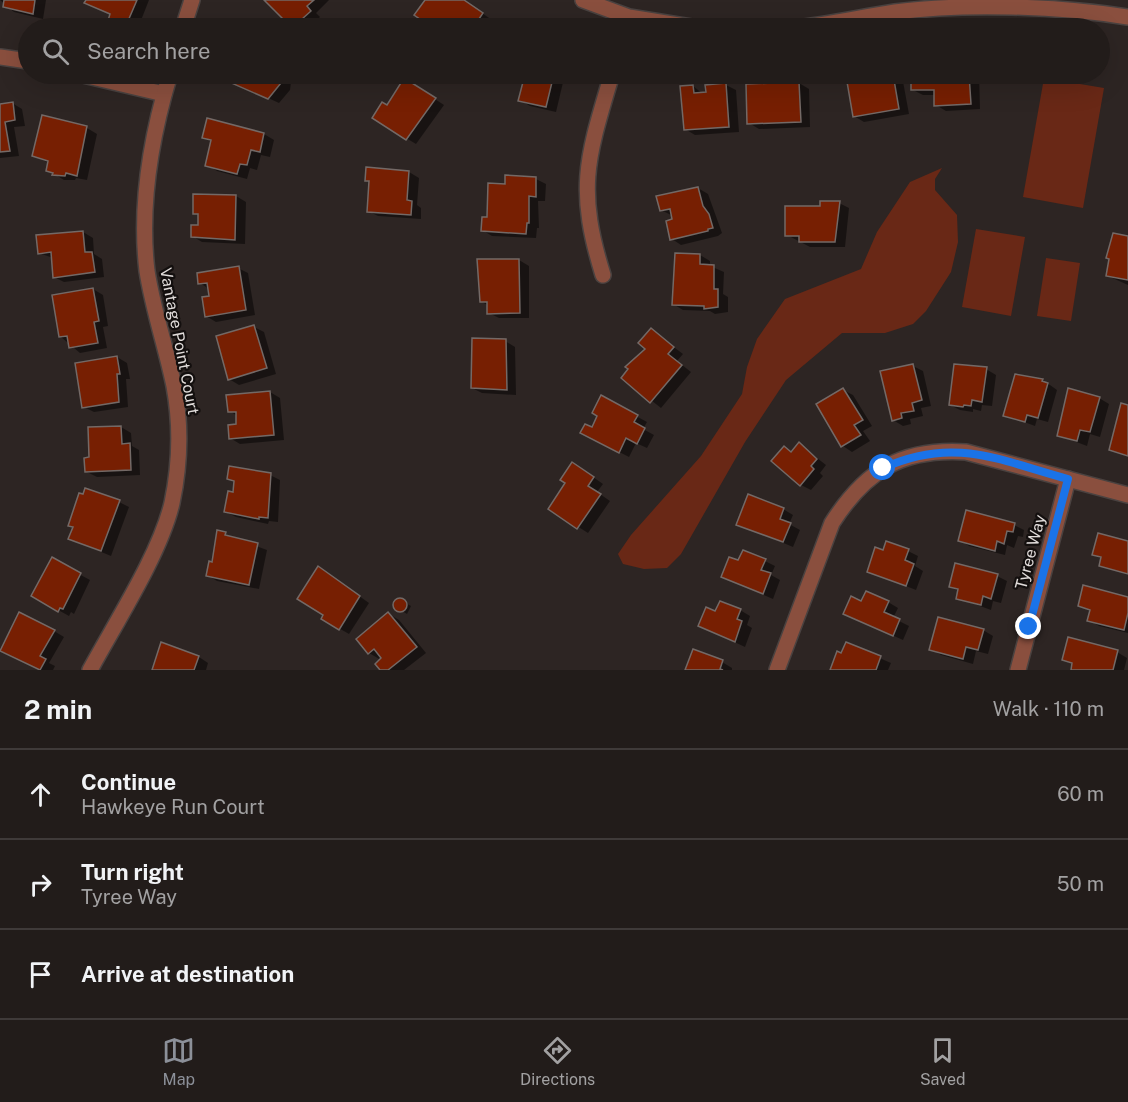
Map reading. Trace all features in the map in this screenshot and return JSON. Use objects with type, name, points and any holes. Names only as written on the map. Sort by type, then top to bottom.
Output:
[{"type":"street","points":[[186,18],[192,0]]},
{"type":"street","points":[[583,0],[618,18]]},
{"type":"street","points":[[858,18],[929,5],[1032,8],[1128,17]]},
{"type":"street","points":[[0,57],[18,60]]},
{"type":"street","points":[[122,84],[164,94]]},
{"type":"street","name":"Vantage Point Court","points":[[90,670],[164,529],[172,504],[178,462],[178,423],[174,386],[155,315],[145,238],[146,188],[153,138],[167,84]]},
{"type":"street","points":[[603,275],[592,238],[585,194],[591,145],[609,84]]},
{"type":"street","points":[[777,670],[832,523],[846,502],[867,479],[883,468],[911,455],[941,450],[966,452],[1128,495]]},
{"type":"street","name":"Tyree Way","points":[[1018,670],[1068,479]]},
{"type":"shaded area","points":[[1043,84],[1080,84],[1104,88],[1083,208],[1023,197]]},
{"type":"shaded area","points":[[942,168],[935,179],[935,190],[957,215],[958,242],[951,272],[926,311],[913,324],[885,333],[842,333],[786,380],[745,442],[681,554],[667,568],[644,569],[623,564],[618,554],[631,535],[701,456],[742,394],[747,367],[757,339],[785,299],[861,269],[877,232],[910,182]]},
{"type":"shaded area","points":[[976,229],[1025,237],[1011,316],[962,307]]},
{"type":"shaded area","points":[[1046,258],[1080,263],[1071,321],[1037,316]]},
{"type":"building","points":[[4,0],[35,0],[33,14],[3,7]]},
{"type":"building","points":[[86,0],[137,0],[129,18],[109,18],[110,14],[84,3]]},
{"type":"building","points":[[264,0],[314,0],[307,6],[311,11],[303,18],[282,18]]},
{"type":"building","points":[[425,0],[464,0],[483,13],[480,18],[418,18],[414,15]]},
{"type":"building","points":[[234,84],[280,84],[268,99]]},
{"type":"building","points":[[400,84],[414,84],[436,98],[406,140],[372,118],[382,102],[387,105]]},
{"type":"building","points":[[522,84],[552,84],[546,107],[518,101]]},
{"type":"building","points":[[726,84],[729,127],[684,130],[680,86],[693,85],[694,93],[706,92],[705,85]]},
{"type":"building","points":[[746,84],[799,84],[801,122],[747,124]]},
{"type":"building","points":[[847,84],[895,84],[899,109],[853,117]]},
{"type":"building","points":[[911,84],[970,84],[971,104],[934,106],[934,90],[911,90]]},
{"type":"building","points":[[13,102],[15,120],[5,122],[10,151],[0,152],[0,104]]},
{"type":"building","points":[[42,115],[87,126],[77,176],[66,173],[65,176],[52,175],[53,173],[46,171],[48,161],[32,156]]},
{"type":"building","points":[[207,118],[264,133],[260,152],[251,150],[247,165],[240,164],[237,174],[205,166],[211,140],[202,138]]},
{"type":"building","points":[[366,167],[409,171],[407,200],[412,201],[411,215],[367,212],[369,181],[365,181]]},
{"type":"building","points":[[505,175],[536,177],[536,197],[529,196],[529,223],[527,223],[526,234],[481,231],[482,217],[487,217],[488,183],[505,184]]},
{"type":"building","points":[[698,187],[703,206],[709,214],[713,228],[670,240],[666,221],[672,219],[670,209],[660,211],[656,196]]},
{"type":"building","points":[[193,194],[236,195],[235,240],[191,237],[191,225],[198,225],[198,214],[193,214]]},
{"type":"building","points":[[820,201],[840,201],[835,242],[799,242],[799,236],[785,236],[785,206],[820,206]]},
{"type":"building","points":[[83,231],[85,252],[92,252],[95,272],[53,278],[51,252],[38,254],[36,235]]},
{"type":"building","points":[[1113,233],[1128,236],[1128,280],[1106,276],[1109,259],[1106,258]]},
{"type":"building","points":[[675,253],[700,254],[700,264],[714,265],[714,289],[718,289],[718,307],[704,309],[704,306],[672,305]]},
{"type":"building","points":[[477,259],[519,259],[520,313],[487,314],[487,302],[480,302]]},
{"type":"building","points":[[239,266],[246,310],[205,317],[202,297],[209,296],[207,283],[198,284],[197,273]]},
{"type":"building","points":[[93,288],[99,321],[94,322],[98,343],[69,348],[67,336],[59,337],[52,295]]},
{"type":"building","points":[[254,325],[267,368],[228,380],[216,336]]},
{"type":"building","points":[[651,328],[674,347],[668,354],[682,365],[650,403],[621,378],[628,369],[625,367],[645,349],[638,343]]},
{"type":"building","points":[[472,338],[506,339],[507,390],[471,388]]},
{"type":"building","points":[[117,356],[120,374],[117,374],[119,402],[82,408],[75,363]]},
{"type":"building","points":[[913,364],[922,400],[912,403],[914,411],[901,413],[902,418],[892,421],[880,371]]},
{"type":"building","points":[[954,364],[987,367],[982,402],[972,400],[971,406],[964,405],[963,407],[949,405]]},
{"type":"building","points":[[1015,374],[1043,379],[1042,381],[1048,383],[1038,418],[1027,415],[1025,422],[1003,416]]},
{"type":"building","points":[[843,388],[863,420],[854,425],[861,435],[841,447],[816,404]]},
{"type":"building","points":[[1068,388],[1100,397],[1090,432],[1080,430],[1077,441],[1057,436]]},
{"type":"building","points":[[270,391],[274,435],[229,439],[228,425],[236,424],[236,412],[228,412],[226,395]]},
{"type":"building","points":[[601,395],[638,415],[634,422],[645,428],[637,444],[626,438],[619,453],[580,433],[585,424],[592,427],[597,416],[592,413]]},
{"type":"building","points":[[1121,403],[1128,405],[1128,456],[1109,450]]},
{"type":"building","points":[[121,426],[122,444],[130,443],[131,470],[85,472],[84,458],[89,457],[88,427]]},
{"type":"building","points":[[799,442],[817,459],[811,466],[814,469],[800,486],[771,461],[784,446],[791,452]]},
{"type":"building","points":[[572,462],[594,477],[588,486],[601,494],[577,529],[548,509],[565,483],[560,480]]},
{"type":"building","points":[[229,466],[271,473],[268,518],[259,517],[259,519],[224,512],[228,491],[233,492],[234,481],[227,479]]},
{"type":"building","points":[[85,488],[120,500],[101,551],[68,539],[73,527],[68,526],[79,493],[83,494]]},
{"type":"building","points":[[748,494],[784,508],[780,519],[791,523],[783,542],[736,525]]},
{"type":"building","points":[[966,510],[1015,523],[1013,532],[1007,531],[1004,544],[997,541],[995,551],[958,541]]},
{"type":"building","points":[[217,530],[226,532],[225,535],[258,543],[249,585],[206,576],[209,561],[212,562]]},
{"type":"building","points":[[1098,533],[1128,541],[1128,574],[1099,566],[1101,557],[1092,555]]},
{"type":"building","points":[[886,541],[909,549],[905,560],[914,564],[906,586],[867,572],[875,547],[883,550]]},
{"type":"building","points":[[743,550],[766,559],[761,570],[771,573],[763,594],[721,577],[729,557],[738,560]]},
{"type":"building","points":[[52,557],[81,573],[63,609],[60,608],[58,612],[31,596]]},
{"type":"building","points":[[955,563],[998,574],[991,599],[983,596],[981,605],[956,599],[958,589],[949,587]]},
{"type":"building","points":[[318,566],[360,596],[339,630],[321,619],[323,615],[297,599]]},
{"type":"building","points":[[1083,585],[1128,597],[1128,613],[1124,630],[1087,621],[1090,610],[1078,606]]},
{"type":"building","points":[[866,591],[889,601],[884,612],[900,619],[893,636],[843,614],[851,596],[861,601]]},
{"type":"building","points":[[397,598],[403,598],[407,605],[403,612],[397,612],[393,608],[393,602]]},
{"type":"building","points":[[720,601],[741,609],[737,619],[742,621],[735,642],[698,626],[706,607],[715,611]]},
{"type":"building","points":[[19,612],[55,630],[40,656],[46,659],[40,670],[0,651]]},
{"type":"building","points":[[388,612],[417,647],[388,670],[380,670],[375,664],[381,658],[374,649],[368,654],[356,639]]},
{"type":"building","points":[[938,617],[984,629],[978,650],[966,647],[963,659],[929,650]]},
{"type":"building","points":[[1068,637],[1118,650],[1113,670],[1071,670],[1072,663],[1062,660]]},
{"type":"building","points":[[161,642],[199,656],[194,670],[152,670]]},
{"type":"building","points":[[846,642],[881,656],[876,670],[830,670],[837,651],[841,653]]},
{"type":"building","points":[[693,649],[723,660],[720,669],[723,670],[685,670]]},
{"type":"route","points":[[883,468],[911,455],[941,450],[966,452],[1068,479],[1029,627]]}]
